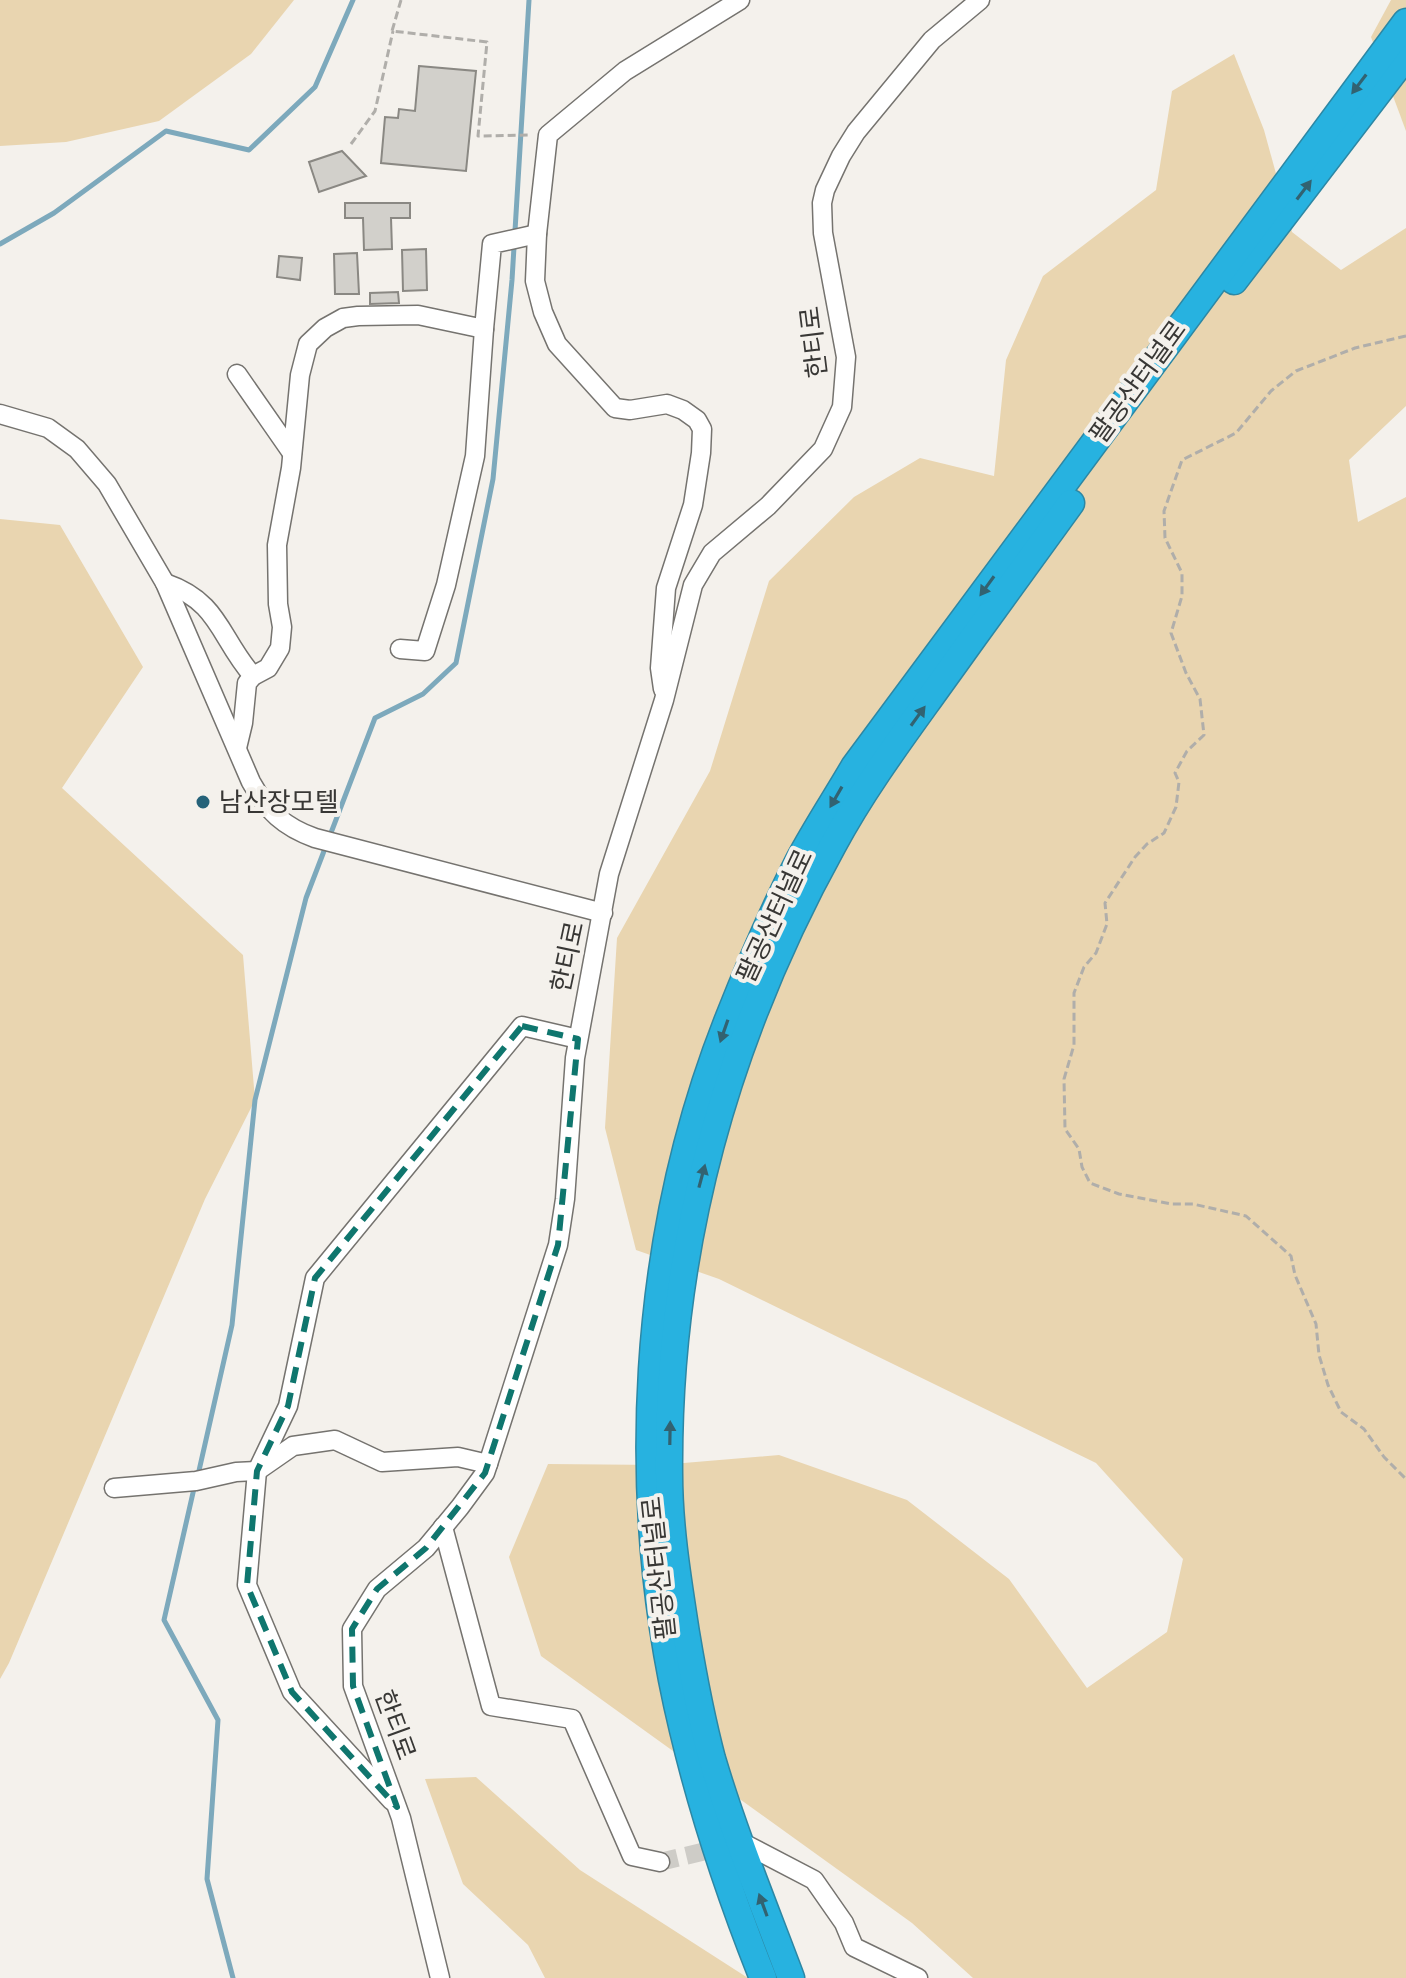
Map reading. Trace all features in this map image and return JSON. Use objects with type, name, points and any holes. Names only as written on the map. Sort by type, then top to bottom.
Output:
[{"type":"highway","name":"팔공산터널로","points":[[763,1978],[708,1820],[683,1729],[663,1619],[650,1496],[650,1391],[659,1297],[671,1214],[703,1096],[728,1020],[769,922],[800,858],[854,767],[1406,22]]},
{"type":"highway","name":"팔공산터널로","points":[[791,1978],[713,1759],[695,1689],[672,1535],[669,1476],[673,1363],[695,1202],[716,1120],[749,1025],[793,925],[833,844],[882,765],[1189,341],[1406,56]]},
{"type":"street","points":[[664,700],[660,668],[666,588],[693,505],[702,429],[697,420],[683,410],[667,404],[630,410],[615,408],[557,344],[543,312],[535,281],[537,234],[548,135],[625,71],[740,0]]},
{"type":"street","name":"한티로","points":[[440,1978],[397,1807],[353,1686],[352,1629],[377,1589],[426,1548],[485,1473],[488,1464],[558,1245],[565,1199],[578,1039],[609,874],[678,652],[688,600],[703,565],[712,553],[768,506],[823,449],[842,407],[846,388],[846,357],[821,216],[825,190],[856,132],[932,40],[980,0]]},
{"type":"street","points":[[400,649],[425,651],[446,585],[475,456],[492,244],[537,234]]},
{"type":"street","points":[[237,748],[247,683],[268,668],[280,648],[282,627],[278,604],[277,545],[308,344],[325,328],[343,318],[418,315],[484,329]]},
{"type":"street","points":[[237,374],[292,453]]},
{"type":"street","points":[[0,414],[39,423],[77,449],[118,501],[165,583],[251,782],[283,823],[305,834],[603,913]]},
{"type":"street","points":[[165,583],[187,591],[207,608],[253,676]]},
{"type":"street","points":[[397,1807],[292,1692],[286,1679],[247,1585],[257,1471],[288,1406],[315,1278],[522,1026],[578,1039]]},
{"type":"street","points":[[114,1488],[196,1481],[236,1472],[257,1471],[293,1446],[335,1440],[382,1462],[458,1457],[488,1464]]},
{"type":"street","points":[[443,1527],[491,1706],[572,1719],[632,1856],[660,1862]]},
{"type":"street","points":[[743,1843],[814,1880],[844,1923],[854,1947],[918,1978]]},
{"type":"path","points":[[401,0],[392,31],[487,42],[478,136],[548,135]]},
{"type":"path","points":[[351,144],[375,111],[394,23]]},
{"type":"path","points":[[1406,336],[1355,348],[1296,371],[1271,391],[1236,433],[1182,460],[1164,511],[1165,538],[1182,573],[1182,596],[1171,633],[1200,699],[1204,735],[1187,751],[1175,773],[1179,782],[1176,807],[1164,833],[1135,857],[1105,903],[1107,924],[1096,953],[1084,967],[1074,993],[1074,1045],[1064,1079],[1063,1103],[1065,1129],[1079,1149],[1082,1167],[1090,1183],[1119,1194],[1172,1204],[1193,1204],[1246,1216],[1291,1256],[1295,1275],[1316,1324],[1319,1355],[1328,1385],[1341,1412],[1364,1429],[1384,1457],[1406,1479]]},
{"type":"highlighted area","points":[[522,1026],[578,1039],[558,1245],[485,1473],[426,1548],[377,1589],[352,1629],[353,1686],[397,1807],[292,1692],[247,1585],[257,1471],[288,1406],[315,1278]]},
{"type":"shaded area","points":[[0,0],[294,0],[251,54],[159,121],[66,142],[0,146]]},
{"type":"shaded area","points":[[1391,0],[1406,0],[1406,131],[1371,37]]},
{"type":"shaded area","points":[[1234,54],[1264,130],[1292,232],[1341,270],[1406,228],[1406,406],[1349,460],[1358,522],[1406,497],[1406,1978],[973,1978],[912,1923],[541,1656],[509,1557],[548,1464],[660,1465],[779,1455],[907,1500],[1009,1579],[1087,1688],[1167,1632],[1183,1559],[1096,1463],[719,1279],[636,1250],[605,1128],[617,938],[710,771],[769,581],[854,497],[920,458],[994,476],[1006,360],[1043,276],[1156,190],[1172,91]]},
{"type":"shaded area","points":[[0,519],[60,525],[143,667],[62,788],[243,955],[255,1100],[205,1199],[0,1679]]},
{"type":"shaded area","points":[[476,1777],[580,1870],[748,1978],[545,1978],[528,1945],[463,1884],[425,1779]]},
{"type":"building","points":[[419,66],[476,71],[466,171],[381,163],[385,117],[398,118],[399,109],[415,111]]},
{"type":"building","points":[[342,151],[366,176],[319,192],[309,162]]},
{"type":"building","points":[[345,203],[410,203],[410,218],[391,218],[392,249],[364,250],[363,218],[345,218]]},
{"type":"building","points":[[426,249],[427,290],[403,291],[402,250]]},
{"type":"building","points":[[357,253],[359,294],[335,294],[334,254]]},
{"type":"building","points":[[279,256],[302,258],[300,280],[277,277]]},
{"type":"building","points":[[398,292],[399,303],[370,304],[370,293]]},
{"type":"waterway","points":[[0,244],[54,213],[166,131],[249,150],[315,87],[353,0]]},
{"type":"waterway","points":[[198,1475],[232,1325],[255,1100],[306,898],[375,718],[423,694],[456,663],[493,479],[512,280],[529,0]]},
{"type":"waterway","points":[[195,1484],[164,1620],[218,1720],[207,1879],[233,1978]]},
{"type":"tunnel","points":[[660,1862],[727,1846]]},
{"type":"place","name":"남산장모텔","points":[[203,802]]}]
